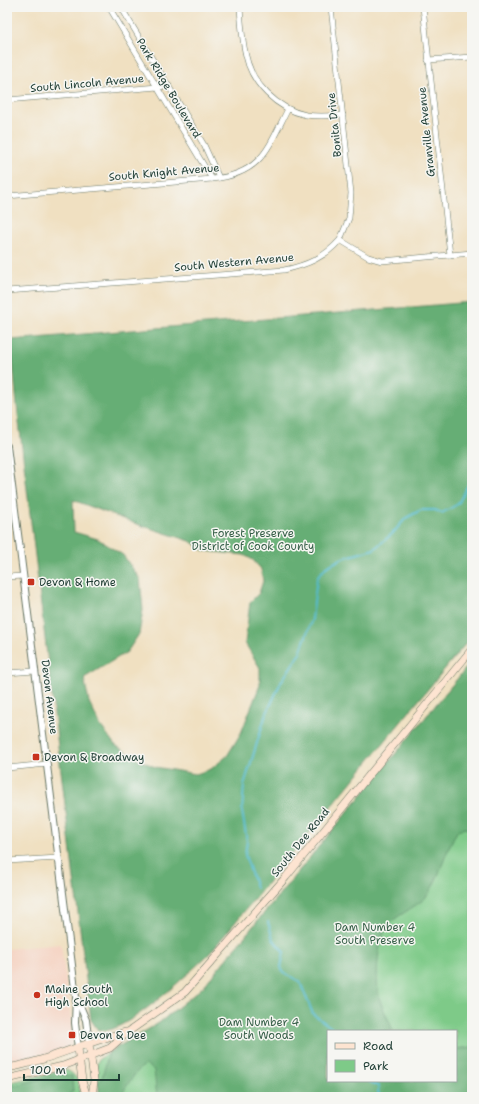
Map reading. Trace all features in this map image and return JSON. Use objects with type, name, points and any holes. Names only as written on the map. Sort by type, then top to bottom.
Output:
[{"type":"main road","name":"South Dee Road","points":[[7,1079],[42,1072],[91,1056],[110,1048],[128,1032],[185,992],[265,901],[472,649]]},
{"type":"main road","name":"South Dee Road","points":[[7,1068],[32,1063],[128,1032]]},
{"type":"main road","name":"Devon Avenue","points":[[89,1044],[94,1080],[92,1097]]},
{"type":"main road","name":"Devon Avenue","points":[[78,1048],[87,1097]]},
{"type":"street","name":"Park Ridge Boulevard","points":[[109,7],[212,179]]},
{"type":"street","name":"Park Ridge Boulevard","points":[[120,7],[207,151],[219,178]]},
{"type":"street","points":[[240,7],[245,55],[252,74],[262,88],[288,109],[307,115],[343,115]]},
{"type":"street","name":"Bonita Drive","points":[[331,7],[351,206],[346,229],[340,240]]},
{"type":"street","name":"Granville Avenue","points":[[423,7],[450,256]]},
{"type":"street","points":[[428,60],[472,57]]},
{"type":"street","name":"South Lincoln Avenue","points":[[7,100],[169,86]]},
{"type":"street","name":"South Knight Avenue","points":[[7,196],[212,179],[240,173],[256,163],[264,155],[288,109]]},
{"type":"street","points":[[340,240],[374,260],[450,256],[472,253]]},
{"type":"street","name":"South Western Avenue","points":[[7,291],[284,270],[317,260],[325,255],[340,240]]},
{"type":"street","name":"Devon Avenue","points":[[7,446],[9,480],[23,576],[76,997],[75,1023],[78,1048]]},
{"type":"street","points":[[7,577],[23,576]]},
{"type":"street","points":[[7,673],[35,671]]},
{"type":"street","points":[[7,768],[47,764]]},
{"type":"street","points":[[7,861],[59,858]]},
{"type":"street","name":"Devon Avenue","points":[[76,997],[86,1020],[89,1044]]},
{"type":"shaded area","name":"Maine South High School","points":[[61,944],[74,1041],[67,1048],[61,1051],[7,1063],[7,949]]},
{"type":"green space","name":"Forest Preserve District of Cook County","points":[[472,302],[472,636],[209,954],[188,974],[139,1014],[123,1024],[109,1030],[98,1030],[91,1020],[17,406],[11,340]],"holes":[[[73,500],[134,523],[190,541],[204,551],[244,555],[253,560],[261,569],[263,581],[259,593],[250,602],[245,643],[260,668],[260,685],[241,733],[227,756],[211,769],[196,774],[155,767],[137,759],[115,745],[100,725],[89,702],[84,678],[127,652],[139,634],[143,610],[140,579],[123,555],[98,539],[74,532]]]},
{"type":"green space","name":"Dam Number 4 South Woods","points":[[472,661],[472,1097],[100,1097],[96,1066],[99,1059],[159,1023],[203,987]]},
{"type":"green space","name":"Dam Number 4 South Woods","points":[[472,661],[472,831],[466,828],[458,830],[436,880],[427,896],[390,923],[382,938],[377,970],[378,989],[380,1001],[393,1030],[327,1030],[327,1082],[457,1082],[457,1049],[472,1047],[472,1097],[157,1097],[154,1070],[146,1065],[135,1074],[121,1097],[100,1097],[98,1083],[102,1078],[109,1052],[159,1023],[203,987]]},
{"type":"green space","points":[[66,1070],[74,1075],[78,1081],[81,1097],[7,1097],[7,1083]]},
{"type":"green space","points":[[62,1074],[72,1076],[73,1091],[66,1097],[7,1097],[7,1087]]},
{"type":"waterway","points":[[256,888],[245,855],[247,841],[242,811],[244,785],[265,717],[281,682],[300,653],[312,619],[317,578],[326,567],[343,558],[374,549],[392,534],[406,518],[421,510],[435,510],[442,513],[458,504],[472,477]]},
{"type":"waterway","points":[[268,922],[273,939],[284,952],[281,967],[283,972],[300,982],[313,1014],[335,1030]]},
{"type":"waterway","points":[[370,1082],[379,1086],[378,1092],[381,1097]]},
{"type":"place","name":"Devon & Home","points":[[31,582]]},
{"type":"place","name":"Devon & Broadway","points":[[36,757]]},
{"type":"place","name":"Maine South High School","points":[[37,995]]},
{"type":"place","name":"Devon & Dee","points":[[72,1035]]},
{"type":"park label","name":"Dam Number 4 South Preserve","points":[[375,933]]}]
